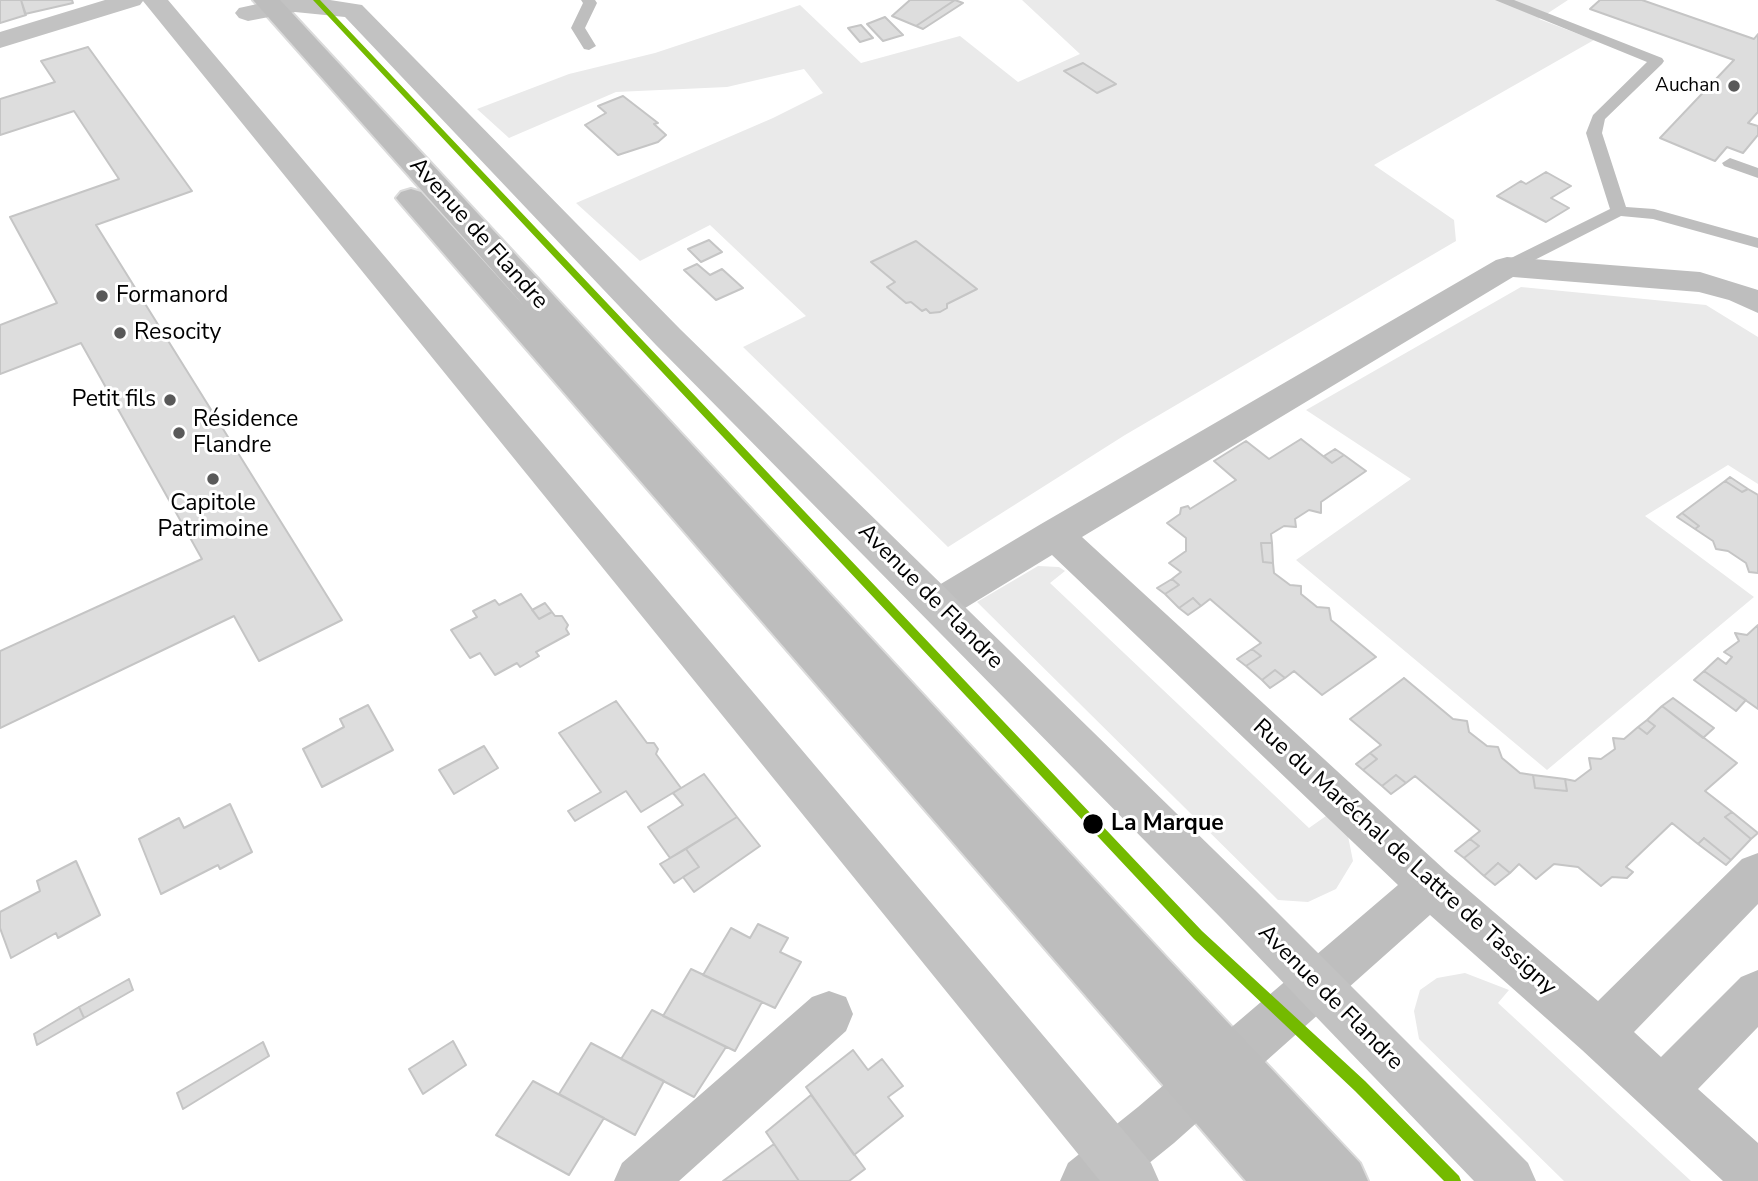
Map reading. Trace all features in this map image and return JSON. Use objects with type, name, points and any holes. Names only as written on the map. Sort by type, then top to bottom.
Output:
[{"type":"main road","name":"Avenue de Flandre","points":[[255,5],[1215,1075],[1342,1181]]},
{"type":"main road","name":"Avenue de Flandre","points":[[1215,1075],[1280,1181]]},
{"type":"street","points":[[0,40],[131,0]]},
{"type":"street","points":[[155,0],[1111,1173],[1316,983],[1430,886]]},
{"type":"street","name":"Avenue de Flandre","points":[[255,5],[304,4],[353,10],[659,327],[1316,983],[1510,1181]]},
{"type":"street","points":[[938,605],[1507,267],[1700,282],[1740,293],[1758,303]]},
{"type":"street","name":"Rue du Maréchal de Lattre de Tassigny","points":[[1054,534],[1430,886],[1599,1033],[1758,1178]]},
{"type":"street","points":[[1599,1033],[1758,873]]},
{"type":"street","points":[[1663,1090],[1758,993]]},
{"type":"street","points":[[640,1181],[829,1014]]},
{"type":"lane","points":[[588,0],[590,3],[578,28],[589,46]]},
{"type":"lane","points":[[1502,0],[1657,61],[1598,118],[1594,133],[1619,211]]},
{"type":"lane","points":[[1730,163],[1758,173]]},
{"type":"lane","points":[[1507,267],[1619,211],[1716,217],[1758,228]]},
{"type":"lane","points":[[1654,214],[1758,243]]},
{"type":"shaded area","points":[[1022,0],[1568,0],[1539,19],[1594,40],[1374,165],[1454,220],[1456,241],[1125,435],[948,547],[743,347],[806,316],[710,225],[640,261],[576,203],[773,118],[823,93],[804,69],[727,87],[616,92],[509,138],[477,109],[569,74],[655,53],[800,5],[861,63],[960,36],[1018,82],[1080,54]]},
{"type":"shaded area","points":[[1521,287],[1706,305],[1758,337],[1758,484],[1728,465],[1645,516],[1754,597],[1547,770],[1296,560],[1411,479],[1306,410]]},
{"type":"shaded area","points":[[1038,566],[1059,567],[1065,571],[1050,583],[1309,828],[1333,811],[1346,826],[1353,861],[1336,889],[1308,902],[1278,900],[977,602]]},
{"type":"shaded area","points":[[1465,973],[1509,990],[1498,1003],[1691,1181],[1564,1181],[1419,1039],[1414,1011],[1420,990],[1437,978]]},
{"type":"building","points":[[0,0],[21,0],[26,15],[0,23]]},
{"type":"building","points":[[21,0],[72,0],[73,3],[25,14]]},
{"type":"building","points":[[910,0],[955,0],[916,26],[892,16]]},
{"type":"building","points":[[955,0],[963,3],[923,29],[916,26]]},
{"type":"building","name":"Auchan","points":[[1600,0],[1642,0],[1754,39],[1758,34],[1758,112],[1748,123],[1758,126],[1758,135],[1743,153],[1727,147],[1715,161],[1660,138],[1734,60],[1590,9]]},
{"type":"building","points":[[885,17],[903,35],[883,41],[867,24]]},
{"type":"building","points":[[861,25],[873,38],[860,42],[848,28]]},
{"type":"building","name":"Résidence Flandre","points":[[88,47],[192,191],[96,225],[342,620],[259,661],[234,616],[0,728],[0,651],[202,559],[81,343],[0,374],[0,325],[57,303],[10,217],[119,179],[74,111],[0,135],[0,99],[55,82],[41,61]]},
{"type":"building","points":[[1083,63],[1116,84],[1097,93],[1064,71]]},
{"type":"building","points":[[623,96],[658,123],[654,124],[666,135],[658,142],[618,155],[585,125],[606,113],[598,106]]},
{"type":"building","points":[[1546,172],[1571,186],[1551,198],[1569,208],[1546,222],[1497,196],[1521,181],[1526,184]]},
{"type":"building","points":[[709,240],[722,252],[701,262],[688,249]]},
{"type":"building","points":[[916,241],[977,289],[947,304],[947,308],[940,312],[930,313],[926,309],[922,311],[911,302],[906,303],[887,287],[895,282],[871,262]]},
{"type":"building","points":[[697,264],[710,275],[722,269],[743,288],[716,300],[684,270]]},
{"type":"building","points":[[1301,439],[1332,463],[1344,455],[1366,471],[1321,502],[1321,513],[1309,510],[1295,519],[1296,527],[1284,526],[1271,534],[1272,543],[1261,543],[1263,562],[1273,563],[1274,573],[1290,585],[1301,586],[1301,594],[1317,607],[1329,608],[1331,620],[1376,657],[1322,695],[1294,671],[1285,678],[1275,670],[1262,680],[1246,666],[1261,656],[1252,649],[1261,643],[1210,599],[1201,606],[1193,598],[1179,608],[1165,594],[1179,585],[1172,579],[1181,572],[1169,563],[1186,551],[1186,538],[1167,523],[1180,514],[1181,508],[1188,506],[1190,509],[1236,480],[1214,461],[1246,441],[1269,459]]},
{"type":"building","points":[[1335,449],[1344,455],[1332,463],[1324,456]]},
{"type":"building","points":[[1730,477],[1748,489],[1742,492],[1725,481]]},
{"type":"building","points":[[1725,481],[1742,492],[1748,489],[1758,495],[1758,573],[1749,572],[1746,563],[1728,551],[1716,549],[1713,541],[1695,529],[1699,526],[1682,513]]},
{"type":"building","points":[[1682,513],[1699,526],[1695,529],[1677,517]]},
{"type":"building","points":[[1261,543],[1272,543],[1273,563],[1263,562]]},
{"type":"building","points":[[1172,579],[1179,585],[1165,594],[1157,588]]},
{"type":"building","points":[[521,594],[539,619],[552,612],[555,616],[562,616],[568,625],[566,629],[569,634],[536,652],[539,656],[520,667],[517,663],[495,675],[480,653],[470,658],[451,630],[477,617],[473,611],[495,600],[499,605]]},
{"type":"building","points":[[1193,598],[1201,606],[1188,615],[1179,608]]},
{"type":"building","points":[[545,603],[552,612],[539,619],[532,610]]},
{"type":"building","points":[[1758,625],[1758,709],[1704,671],[1718,658],[1726,664],[1732,657],[1724,652],[1739,641],[1735,633],[1747,635]]},
{"type":"building","points":[[1252,649],[1261,656],[1246,666],[1237,659]]},
{"type":"building","points":[[1275,670],[1285,678],[1270,688],[1262,680]]},
{"type":"building","points":[[1704,671],[1746,700],[1736,711],[1694,680]]},
{"type":"building","points":[[1404,678],[1453,719],[1467,721],[1469,732],[1487,746],[1498,747],[1502,758],[1520,773],[1533,775],[1535,788],[1567,791],[1565,779],[1575,781],[1591,769],[1589,758],[1601,759],[1615,749],[1613,738],[1624,739],[1638,727],[1647,734],[1655,726],[1647,720],[1662,706],[1737,763],[1705,791],[1732,812],[1725,817],[1751,839],[1731,860],[1704,838],[1698,844],[1672,823],[1626,867],[1633,872],[1627,878],[1612,877],[1601,886],[1578,867],[1554,864],[1536,879],[1519,864],[1510,873],[1498,863],[1484,876],[1464,858],[1479,846],[1470,839],[1480,831],[1415,776],[1406,783],[1396,775],[1382,786],[1363,770],[1377,759],[1370,753],[1381,745],[1350,719]]},
{"type":"building","points":[[1673,698],[1714,728],[1703,738],[1662,706]]},
{"type":"building","points":[[616,701],[647,743],[654,743],[658,749],[656,754],[681,788],[641,812],[626,791],[575,821],[568,811],[601,792],[559,733]]},
{"type":"building","points":[[368,705],[393,750],[322,787],[303,749],[344,727],[340,719]]},
{"type":"building","points":[[1647,720],[1655,726],[1647,734],[1638,727]]},
{"type":"building","points":[[484,746],[498,768],[454,794],[439,770]]},
{"type":"building","points":[[1370,753],[1377,759],[1363,770],[1356,764]]},
{"type":"building","points":[[704,774],[737,817],[670,858],[648,827],[683,805],[673,793]]},
{"type":"building","points":[[1396,775],[1406,783],[1391,794],[1382,786]]},
{"type":"building","points":[[1533,775],[1565,779],[1567,791],[1535,788]]},
{"type":"building","points":[[230,804],[252,852],[220,869],[218,865],[161,894],[139,839],[179,818],[184,828]]},
{"type":"building","points":[[1732,812],[1758,833],[1751,839],[1725,817]]},
{"type":"building","points":[[737,817],[760,846],[694,892],[683,877],[699,867],[686,849]]},
{"type":"building","points":[[1704,838],[1731,860],[1726,865],[1698,844]]},
{"type":"building","points":[[1470,839],[1479,846],[1464,858],[1455,851]]},
{"type":"building","points":[[686,849],[699,867],[674,883],[660,864]]},
{"type":"building","points":[[76,861],[100,915],[58,938],[56,933],[11,958],[0,928],[0,912],[40,891],[37,881]]},
{"type":"building","points":[[1498,863],[1510,873],[1495,885],[1484,876]]},
{"type":"building","points":[[758,924],[788,938],[780,952],[801,962],[775,1008],[703,975],[731,928],[750,938]]},
{"type":"building","points":[[691,969],[762,1002],[735,1051],[663,1016]]},
{"type":"building","points":[[129,979],[133,990],[84,1018],[79,1007]]},
{"type":"building","points":[[79,1007],[84,1018],[37,1045],[34,1034]]},
{"type":"building","points":[[652,1010],[726,1047],[694,1097],[621,1059]]},
{"type":"building","points":[[453,1041],[466,1065],[423,1094],[409,1069]]},
{"type":"building","points":[[263,1042],[269,1056],[183,1109],[177,1093]]},
{"type":"building","points":[[591,1043],[664,1081],[635,1135],[559,1094]]},
{"type":"building","points":[[853,1050],[868,1070],[882,1059],[903,1086],[888,1097],[903,1116],[854,1155],[806,1087]]},
{"type":"building","points":[[533,1081],[604,1118],[569,1175],[496,1135]]},
{"type":"building","points":[[811,1095],[865,1169],[849,1181],[799,1181],[766,1132]]},
{"type":"building","points":[[774,1144],[799,1181],[723,1181]]},
{"type":"transit line","points":[[316,0],[1198,935],[1360,1086],[1454,1181]]},
{"type":"place","name":"Auchan","points":[[1734,86]]},
{"type":"place","name":"Formanord","points":[[102,296]]},
{"type":"place","name":"Resocity","points":[[120,333]]},
{"type":"place","name":"Petit fils","points":[[170,400]]},
{"type":"place","name":"Résidence Flandre","points":[[179,433]]},
{"type":"place","name":"Capitole Patrimoine","points":[[213,479]]},
{"type":"place","name":"La Marque","points":[[1093,824]]}]
